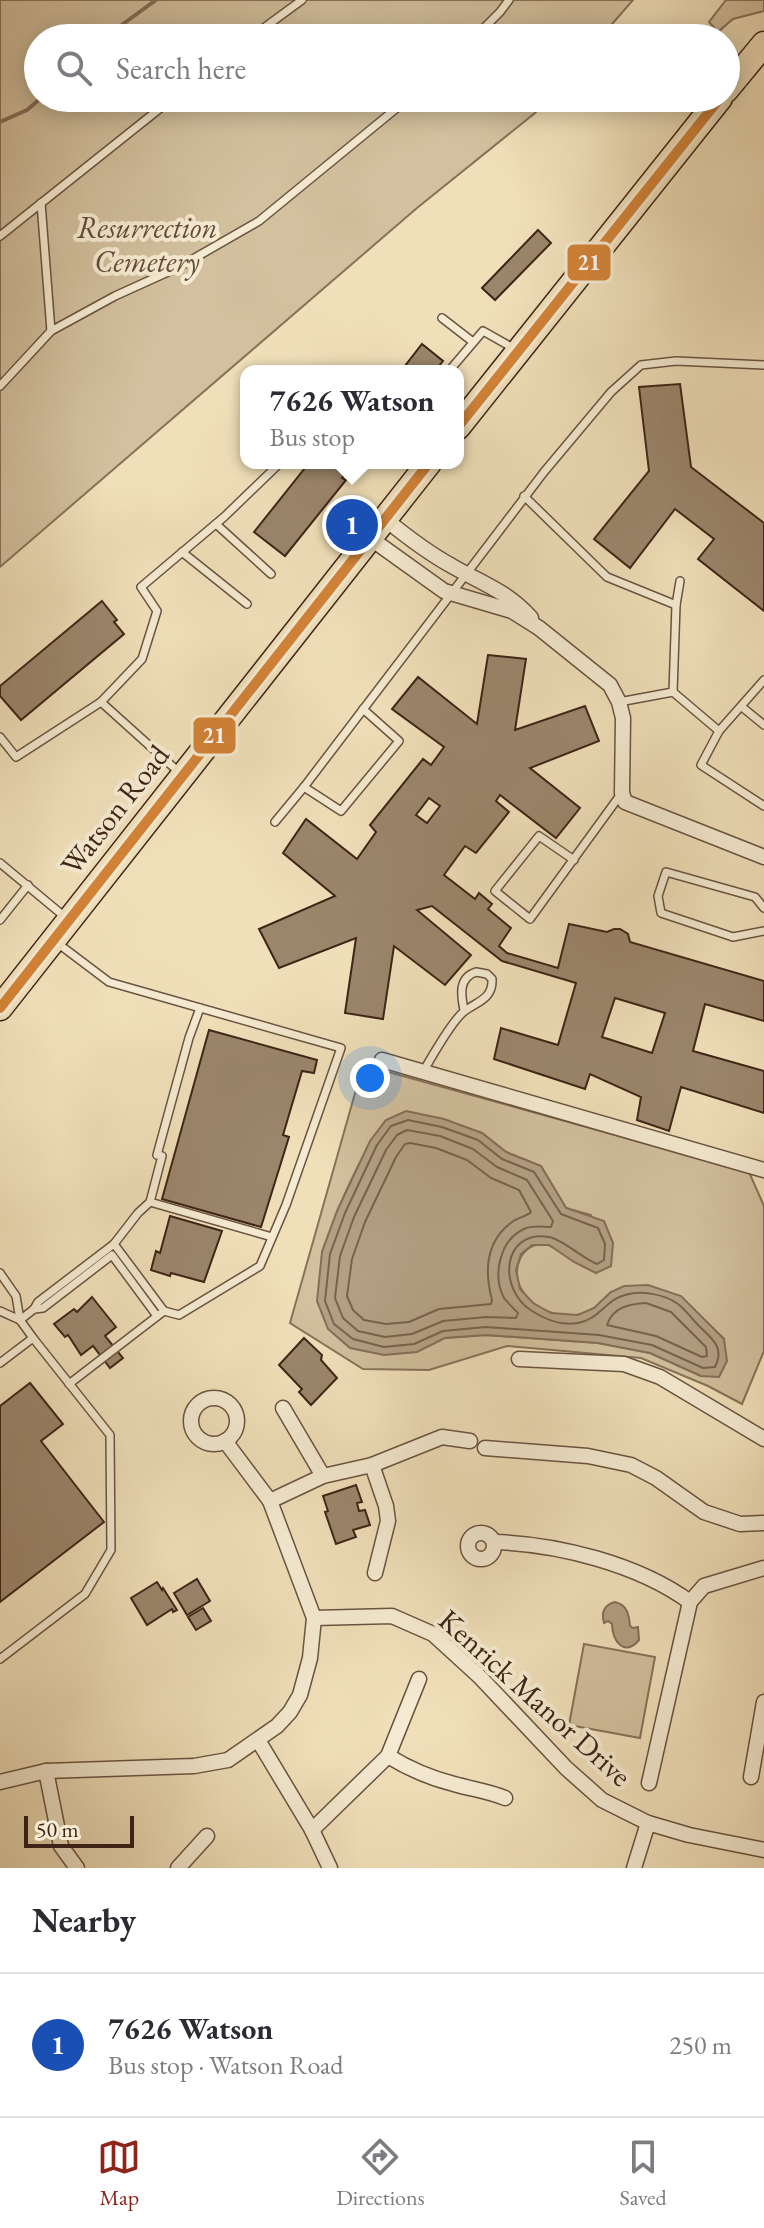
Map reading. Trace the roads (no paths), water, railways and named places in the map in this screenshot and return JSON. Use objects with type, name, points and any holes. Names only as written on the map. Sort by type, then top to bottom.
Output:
[{"type":"main road","points":[[740,73],[764,44]]},
{"type":"main road","points":[[465,414],[519,351],[709,112]]},
{"type":"main road","name":"Watson Road","points":[[0,1008],[424,469]]},
{"type":"street","points":[[385,519],[411,539],[516,602],[539,628]]},
{"type":"street","points":[[370,538],[444,591],[512,611],[539,628],[610,685],[623,718],[622,793],[625,802],[764,857]]},
{"type":"street","points":[[382,1060],[764,1170]]},
{"type":"street","points":[[519,1359],[624,1364],[660,1377],[764,1439]]},
{"type":"street","points":[[283,1408],[323,1476]]},
{"type":"street","points":[[270,1501],[323,1476],[372,1465],[442,1437],[470,1441]]},
{"type":"street","points":[[0,1782],[46,1771],[194,1766],[228,1760],[283,1719],[300,1695],[310,1658],[314,1618],[270,1501],[225,1441]]},
{"type":"street","points":[[485,1448],[588,1456],[631,1465],[656,1478],[704,1512],[740,1524],[764,1523]]},
{"type":"street","points":[[372,1465],[388,1521],[375,1573]]},
{"type":"street","points":[[494,1542],[520,1543],[580,1555],[668,1586],[690,1602]]},
{"type":"street","points":[[649,1783],[690,1602],[704,1586],[764,1568]]},
{"type":"street","name":"Kenrick Manor Drive","points":[[314,1618],[392,1616],[433,1634],[602,1800],[648,1823],[764,1850]]},
{"type":"street","points":[[312,1830],[388,1756],[419,1679]]},
{"type":"street","points":[[751,1777],[764,1702]]},
{"type":"street","points":[[258,1740],[312,1830],[330,1868]]},
{"type":"street","points":[[388,1756],[412,1770],[505,1798]]},
{"type":"street","points":[[46,1771],[61,1846],[77,1868]]},
{"type":"street","points":[[634,1868],[648,1823]]},
{"type":"street","points":[[178,1868],[207,1836]]},
{"type":"lane","points":[[269,24],[302,0]]},
{"type":"lane","points":[[488,24],[509,0]]},
{"type":"lane","points":[[0,236],[155,112]]},
{"type":"lane","points":[[0,386],[51,331],[115,296],[179,267],[259,221],[392,112]]},
{"type":"lane","points":[[41,203],[51,331]]},
{"type":"lane","points":[[442,318],[473,342]]},
{"type":"lane","points":[[454,365],[483,331],[519,351]]},
{"type":"lane","points":[[275,822],[524,496],[611,392],[641,365],[676,361],[764,365]]},
{"type":"lane","points":[[0,737],[16,757],[101,702],[142,659],[157,611],[141,587],[216,524],[274,469]]},
{"type":"lane","points":[[524,496],[607,577],[676,605]]},
{"type":"lane","points":[[216,524],[271,574]]},
{"type":"lane","points":[[182,552],[247,604]]},
{"type":"lane","points":[[673,692],[676,605],[680,581]]},
{"type":"lane","points":[[764,680],[719,731],[701,765],[764,806]]},
{"type":"lane","points":[[619,702],[673,692]]},
{"type":"lane","points":[[673,692],[719,731]]},
{"type":"lane","points":[[101,702],[183,775]]},
{"type":"lane","points":[[742,707],[764,725]]},
{"type":"lane","points":[[304,787],[341,811],[399,741],[363,709]]},
{"type":"lane","points":[[574,860],[539,836],[495,891],[530,919],[574,860],[622,793]]},
{"type":"lane","points":[[0,863],[70,921]]},
{"type":"lane","points":[[764,908],[755,897],[666,872],[658,896],[661,913],[733,937],[764,931]]},
{"type":"lane","points":[[0,920],[28,885]]},
{"type":"lane","points":[[54,940],[109,982],[341,1048],[286,1205],[260,1266],[179,1315],[160,1314],[69,1384]]},
{"type":"lane","points":[[423,1072],[464,1010],[490,992],[492,979],[487,974],[476,972],[466,978],[462,989],[464,1010]]},
{"type":"lane","points":[[20,1320],[38,1302],[114,1244],[150,1202],[162,1156],[157,1155],[200,1008]]},
{"type":"lane","points":[[150,1202],[272,1237]]},
{"type":"lane","points":[[114,1244],[160,1314]]},
{"type":"lane","points":[[34,1309],[43,1308],[112,1255],[160,1314]]},
{"type":"lane","points":[[0,1273],[16,1296],[20,1320],[110,1435],[111,1550],[85,1594],[0,1659]]},
{"type":"lane","points":[[0,1311],[20,1320]]},
{"type":"lane","points":[[0,1363],[33,1338]]},
{"type":"water","points":[[406,1111],[444,1119],[482,1133],[506,1152],[541,1166],[566,1208],[604,1221],[613,1243],[611,1266],[596,1273],[549,1245],[532,1245],[521,1254],[516,1270],[520,1289],[533,1303],[551,1313],[578,1315],[594,1308],[611,1292],[624,1286],[648,1285],[681,1296],[724,1339],[727,1361],[719,1377],[701,1376],[650,1353],[598,1343],[486,1335],[445,1338],[417,1352],[384,1355],[350,1348],[328,1329],[317,1301],[322,1252],[337,1211],[370,1141],[386,1120]]},
{"type":"water","points":[[615,1602],[627,1611],[630,1626],[638,1627],[639,1640],[634,1645],[620,1645],[614,1636],[612,1624],[608,1621],[604,1623],[604,1610]]},
{"type":"waterway","points":[[123,24],[156,0]]},
{"type":"waterway","points":[[0,122],[24,111]]},
{"type":"place","name":"7626 Watson","points":[[352,525]]},
{"type":"park label","name":"Resurrection Cemetery","points":[[147,245]]}]
